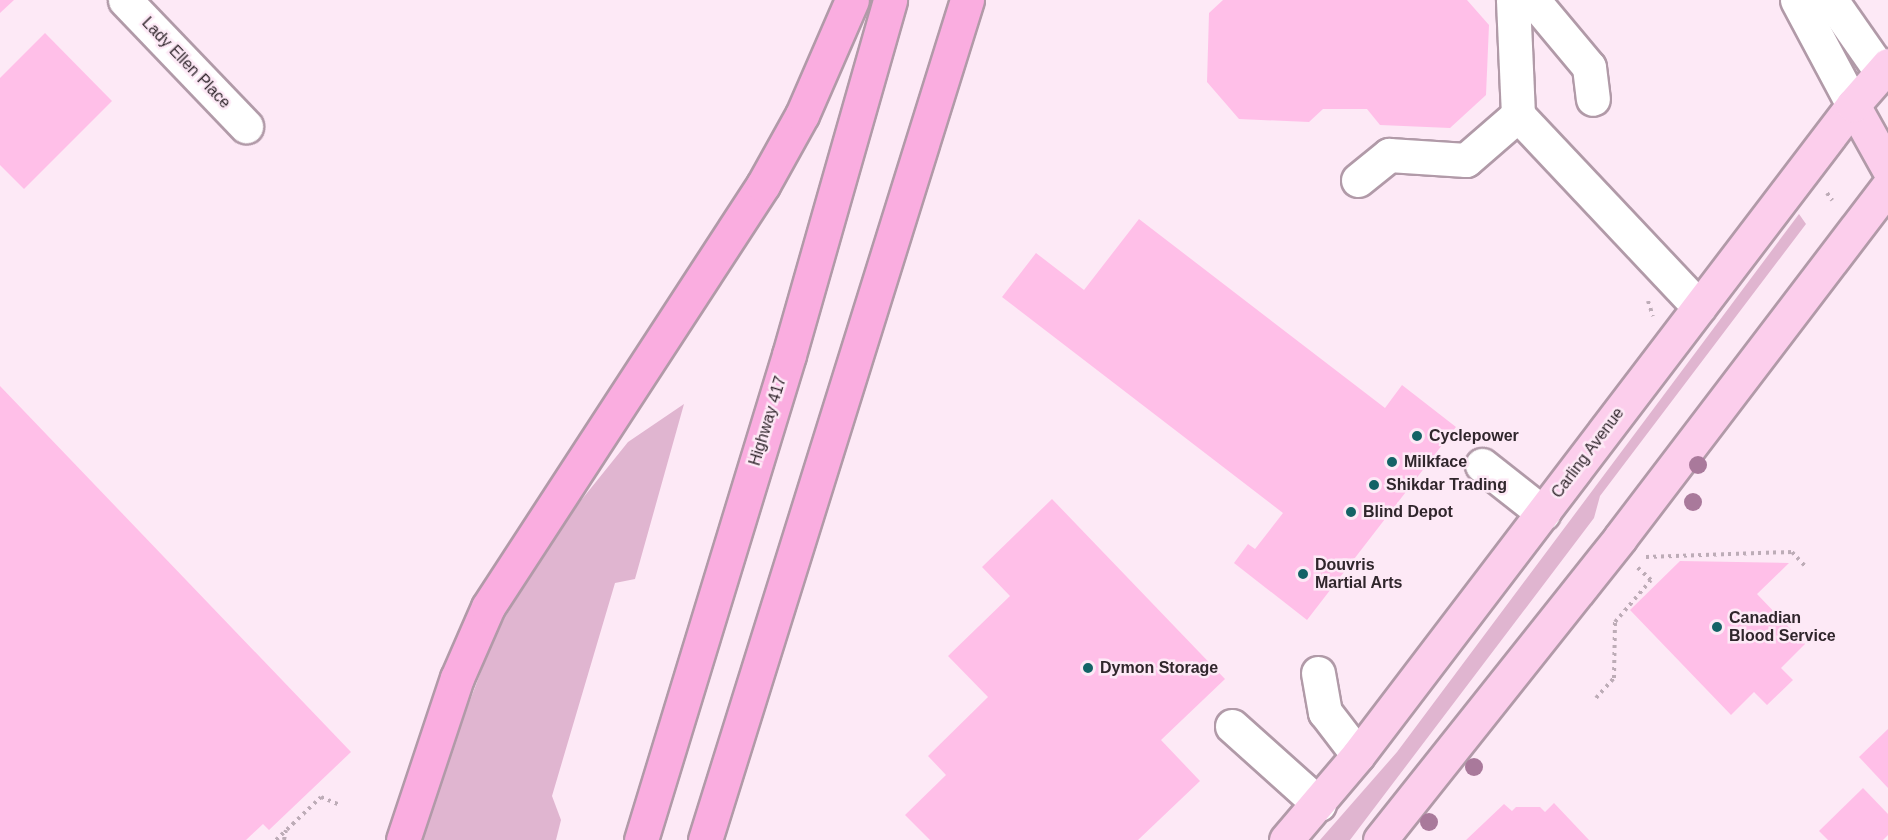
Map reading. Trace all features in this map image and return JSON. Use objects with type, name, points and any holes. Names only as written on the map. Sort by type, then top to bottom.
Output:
[{"type":"highway","points":[[403,840],[457,678],[488,607],[763,185],[802,115],[852,0]]},
{"type":"highway","name":"Highway 417","points":[[641,840],[789,356],[890,0]]},
{"type":"highway","points":[[705,840],[967,0]]},
{"type":"main road","name":"Carling Avenue","points":[[1286,840],[1359,755],[1853,105],[1886,74]]},
{"type":"main road","points":[[1853,105],[1888,168]]},
{"type":"main road","points":[[1380,840],[1620,538],[1888,186]]},
{"type":"street","name":"Lady Ellen Place","points":[[125,0],[246,126]]},
{"type":"street","points":[[1513,0],[1518,115],[1699,307]]},
{"type":"street","points":[[1533,0],[1589,67],[1593,99]]},
{"type":"street","points":[[1797,0],[1853,105]]},
{"type":"street","points":[[1831,0],[1886,74]]},
{"type":"street","points":[[1358,180],[1389,155],[1466,160],[1518,115]]},
{"type":"street","points":[[1482,465],[1543,513]]},
{"type":"street","points":[[1318,673],[1325,712],[1359,755]]},
{"type":"street","points":[[1232,726],[1318,804]]},
{"type":"path","points":[[1596,698],[1614,678],[1615,622],[1652,580],[1632,562],[1648,556],[1792,552],[1806,567]]},
{"type":"path","points":[[276,840],[321,797],[340,805]]},
{"type":"path","points":[[284,840],[286,830]]},
{"type":"shaded area","points":[[1799,214],[1806,224],[1600,496],[1594,518],[1350,840],[1320,840],[1397,752]]},
{"type":"shaded area","points":[[684,404],[635,579],[615,583],[552,796],[561,820],[556,840],[422,840],[451,750],[495,635],[550,539],[628,442]]},
{"type":"building","points":[[0,0],[14,0],[0,13]]},
{"type":"building","points":[[1223,0],[1467,0],[1489,25],[1486,95],[1450,128],[1380,125],[1367,109],[1323,109],[1309,122],[1239,119],[1207,82],[1209,13]]},
{"type":"building","points":[[45,33],[112,101],[24,189],[0,165],[0,78]]},
{"type":"building","points":[[1139,219],[1385,408],[1402,385],[1456,427],[1307,620],[1234,563],[1248,544],[1255,549],[1283,513],[1002,297],[1036,253],[1084,290]]},
{"type":"building","points":[[0,386],[351,752],[269,830],[263,824],[246,840],[0,840]]},
{"type":"building","name":"Dymon Storage","points":[[1052,499],[1225,679],[1161,740],[1200,781],[1138,840],[930,840],[905,815],[946,775],[928,756],[988,697],[948,656],[1010,596],[982,567]]},
{"type":"building","name":"Canadian Blood Service","points":[[1680,561],[1789,563],[1757,594],[1805,644],[1781,668],[1793,680],[1767,705],[1754,692],[1731,715],[1630,610]]},
{"type":"building","points":[[1888,729],[1888,788],[1859,757]]},
{"type":"building","points":[[1863,788],[1888,814],[1888,835],[1883,840],[1828,840],[1819,831]]},
{"type":"building","points":[[1554,803],[1589,840],[1466,840],[1504,804],[1512,811],[1516,807],[1540,807],[1545,812]]},
{"type":"place","name":"Cyclepower","points":[[1417,436]]},
{"type":"place","name":"Milkface","points":[[1392,462]]},
{"type":"place","name":"Shikdar Trading","points":[[1374,485]]},
{"type":"place","name":"Blind Depot","points":[[1351,512]]},
{"type":"place","name":"Douvris Martial Arts","points":[[1303,574]]},
{"type":"place","name":"Canadian Blood Service","points":[[1717,627]]},
{"type":"place","name":"Dymon Storage","points":[[1088,668]]}]
